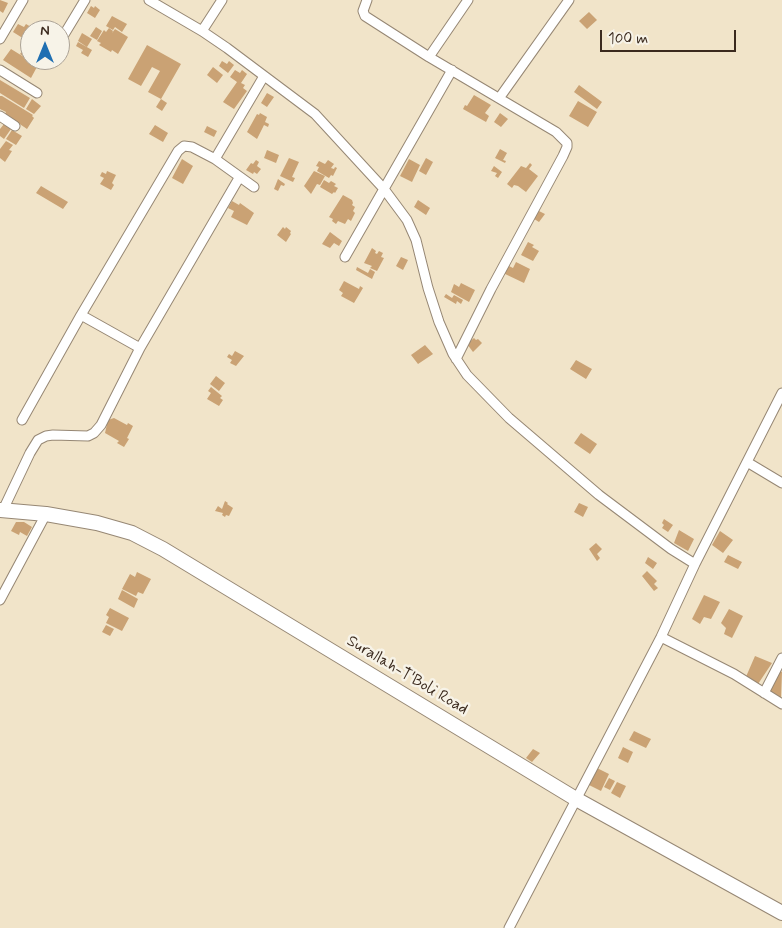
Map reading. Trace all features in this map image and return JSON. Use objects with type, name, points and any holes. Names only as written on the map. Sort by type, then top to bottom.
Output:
[{"type":"main road","name":"Surallah-T'Boli Road","points":[[1,510],[46,514],[97,523],[123,530],[163,549],[576,799],[782,913]]},
{"type":"street","points":[[0,39],[23,0]]},
{"type":"street","points":[[70,25],[85,0]]},
{"type":"street","points":[[149,0],[202,31],[315,114],[401,210],[416,240],[439,322],[456,359],[467,375],[509,418],[599,495],[671,549],[695,564]]},
{"type":"street","points":[[202,31],[222,0]]},
{"type":"street","points":[[367,0],[363,12],[365,16],[429,57],[500,97],[556,132],[564,138],[568,145],[456,359]]},
{"type":"street","points":[[429,57],[468,0]]},
{"type":"street","points":[[500,97],[569,0]]},
{"type":"street","points":[[0,70],[37,93]]},
{"type":"street","points":[[345,257],[452,70]]},
{"type":"street","points":[[215,159],[264,76]]},
{"type":"street","points":[[0,116],[15,126]]},
{"type":"street","points":[[22,420],[81,315],[178,151],[184,146],[192,147],[215,159],[238,178],[254,187]]},
{"type":"street","points":[[1,510],[38,440],[54,435],[88,436],[97,430],[140,348],[238,178]]},
{"type":"street","points":[[81,315],[140,348]]},
{"type":"street","points":[[509,928],[661,637],[695,564],[782,393]]},
{"type":"street","points":[[747,462],[782,483]]},
{"type":"street","points":[[0,600],[46,514]]},
{"type":"street","points":[[661,637],[734,674],[782,704]]},
{"type":"street","points":[[764,694],[782,658]]},
{"type":"building","points":[[0,0],[8,3],[3,13],[0,11]]},
{"type":"building","points":[[91,6],[94,8],[95,6],[100,10],[95,18],[87,13]]},
{"type":"building","points":[[589,12],[597,20],[587,29],[579,21]]},
{"type":"building","points":[[112,16],[127,24],[122,32],[115,27],[113,30],[106,26]]},
{"type":"building","points":[[18,24],[20,25],[20,36],[13,32]]},
{"type":"building","points":[[96,27],[102,31],[97,40],[90,36]]},
{"type":"building","points":[[109,28],[113,31],[112,33],[115,29],[128,37],[118,54],[99,45],[101,43],[97,41],[104,30],[106,32]]},
{"type":"building","points":[[82,33],[92,39],[87,47],[78,41]]},
{"type":"building","points":[[78,42],[92,50],[88,57],[81,53],[83,50],[76,46]]},
{"type":"building","points":[[147,45],[181,64],[161,99],[148,92],[160,71],[152,67],[141,86],[128,79]]},
{"type":"building","points":[[11,49],[20,55],[20,70],[35,70],[31,78],[3,60]]},
{"type":"building","points":[[222,61],[227,64],[229,61],[234,65],[228,73],[219,66]]},
{"type":"building","points":[[213,67],[223,75],[217,83],[207,75]]},
{"type":"building","points":[[235,70],[240,73],[242,70],[247,74],[241,83],[245,85],[243,88],[247,91],[234,109],[223,102],[237,82],[230,77]]},
{"type":"building","points":[[0,80],[30,98],[24,108],[0,93]]},
{"type":"building","points":[[579,85],[602,102],[597,109],[574,92]]},
{"type":"building","points":[[267,93],[274,97],[267,107],[261,103]]},
{"type":"building","points":[[474,95],[491,105],[485,113],[489,116],[486,122],[463,109]]},
{"type":"building","points":[[0,96],[33,115],[34,118],[27,129],[0,109]]},
{"type":"building","points":[[32,99],[41,106],[34,114],[26,109]]},
{"type":"building","points":[[161,99],[167,103],[162,111],[156,107]]},
{"type":"building","points":[[578,101],[597,112],[588,127],[569,116]]},
{"type":"building","points":[[260,113],[267,117],[265,122],[269,124],[268,127],[264,125],[257,139],[247,132],[257,114],[259,115]]},
{"type":"building","points":[[500,113],[508,119],[501,127],[494,122]]},
{"type":"building","points":[[4,124],[11,129],[4,139],[0,136],[0,129]]},
{"type":"building","points":[[155,125],[168,133],[163,142],[149,134]]},
{"type":"building","points":[[207,126],[217,131],[214,137],[204,132]]},
{"type":"building","points":[[12,130],[22,136],[16,145],[6,139]]},
{"type":"building","points":[[6,141],[13,145],[9,150],[12,151],[5,162],[0,158],[0,149]]},
{"type":"building","points":[[500,149],[507,153],[503,160],[506,161],[505,163],[495,158]]},
{"type":"building","points":[[267,150],[279,155],[276,163],[264,158]]},
{"type":"building","points":[[289,158],[299,162],[292,177],[295,178],[293,182],[280,176]]},
{"type":"building","points":[[426,158],[433,162],[426,175],[419,171]]},
{"type":"building","points":[[182,159],[193,166],[183,184],[172,178]]},
{"type":"building","points":[[409,159],[420,165],[412,182],[400,176]]},
{"type":"building","points":[[256,160],[259,162],[257,166],[261,169],[257,174],[254,172],[253,174],[246,170]]},
{"type":"building","points":[[328,160],[334,164],[331,168],[337,168],[333,176],[331,175],[329,178],[317,171],[319,167],[316,166],[319,161],[325,164]]},
{"type":"building","points":[[530,163],[532,165],[529,169],[538,176],[526,192],[518,186],[514,185],[512,188],[507,184],[521,166],[526,168]]},
{"type":"building","points":[[494,166],[502,172],[498,178],[495,176],[497,173],[491,171]]},
{"type":"building","points":[[107,171],[116,175],[111,190],[100,184],[104,178],[100,176],[102,172],[106,174]]},
{"type":"building","points":[[314,171],[325,176],[320,185],[317,184],[311,194],[304,186]]},
{"type":"building","points":[[278,179],[285,184],[284,186],[281,185],[278,191],[274,189]]},
{"type":"building","points":[[324,180],[336,184],[334,186],[338,188],[335,193],[332,194],[320,187]]},
{"type":"building","points":[[41,186],[68,202],[63,209],[36,193]]},
{"type":"building","points":[[343,195],[352,200],[355,213],[351,221],[348,219],[345,224],[338,221],[336,224],[329,217]]},
{"type":"building","points":[[418,200],[430,208],[426,215],[414,207]]},
{"type":"building","points":[[232,201],[239,205],[240,203],[254,213],[247,225],[231,217],[234,211],[228,208]]},
{"type":"building","points":[[535,209],[545,214],[539,222],[531,217]]},
{"type":"building","points":[[283,227],[291,231],[286,242],[277,235]]},
{"type":"building","points":[[330,232],[342,241],[339,246],[334,243],[330,248],[322,244]]},
{"type":"building","points":[[528,242],[539,251],[533,261],[521,255]]},
{"type":"building","points":[[372,248],[377,254],[379,251],[383,253],[381,257],[384,258],[377,271],[370,268],[372,266],[364,263]]},
{"type":"building","points":[[401,257],[408,260],[403,270],[396,266]]},
{"type":"building","points":[[516,262],[530,269],[524,283],[503,273],[507,265],[513,268]]},
{"type":"building","points":[[357,267],[368,273],[370,269],[375,272],[372,279],[356,270]]},
{"type":"building","points":[[344,281],[359,289],[360,286],[363,288],[354,303],[341,296],[343,293],[339,290]]},
{"type":"building","points":[[461,283],[475,290],[469,302],[451,292],[454,284],[459,287]]},
{"type":"building","points":[[446,294],[452,298],[454,295],[463,300],[461,304],[457,301],[456,304],[444,297]]},
{"type":"building","points":[[474,338],[482,343],[473,352],[467,344]]},
{"type":"building","points":[[425,345],[433,354],[418,364],[411,355]]},
{"type":"building","points":[[235,351],[244,356],[236,366],[230,363],[232,360],[227,357],[229,354],[232,356]]},
{"type":"building","points":[[576,360],[592,369],[586,379],[570,369]]},
{"type":"building","points":[[216,376],[225,383],[219,391],[210,384]]},
{"type":"building","points":[[211,387],[222,396],[220,398],[223,400],[219,406],[207,399],[211,393],[208,391]]},
{"type":"building","points":[[114,418],[133,426],[124,447],[117,443],[119,441],[105,433],[108,420]]},
{"type":"building","points":[[581,433],[597,444],[590,454],[574,443]]},
{"type":"building","points":[[225,501],[233,508],[229,516],[226,515],[225,517],[222,515],[223,513],[215,511],[218,506],[222,509]]},
{"type":"building","points":[[579,503],[588,507],[583,517],[574,512]]},
{"type":"building","points":[[664,519],[673,525],[668,532],[662,528]]},
{"type":"building","points":[[16,522],[24,522],[32,527],[27,536],[20,532],[19,535],[11,531]]},
{"type":"building","points":[[679,530],[694,539],[688,551],[674,543]]},
{"type":"building","points":[[720,531],[733,540],[723,553],[712,545]]},
{"type":"building","points":[[596,543],[602,549],[597,554],[600,558],[597,561],[589,549]]},
{"type":"building","points":[[728,555],[742,562],[738,569],[724,562]]},
{"type":"building","points":[[648,557],[657,563],[653,569],[645,563]]},
{"type":"building","points":[[647,571],[657,581],[654,584],[658,588],[654,591],[642,576]]},
{"type":"building","points":[[137,572],[151,579],[143,594],[138,592],[136,596],[122,589],[130,574],[135,577]]},
{"type":"building","points":[[122,590],[138,599],[134,608],[118,599]]},
{"type":"building","points":[[704,595],[720,602],[711,619],[704,617],[700,624],[692,619]]},
{"type":"building","points":[[110,608],[129,618],[122,631],[106,623],[109,617],[106,615]]},
{"type":"building","points":[[729,609],[743,616],[732,638],[724,634],[726,628],[721,623]]},
{"type":"building","points":[[106,625],[114,629],[110,636],[102,632]]},
{"type":"building","points":[[755,656],[772,663],[758,684],[745,679]]},
{"type":"building","points":[[780,671],[782,672],[781,698],[768,691]]},
{"type":"building","points":[[634,731],[651,739],[646,748],[629,740]]},
{"type":"building","points":[[623,747],[633,752],[628,763],[618,758]]},
{"type":"building","points":[[533,749],[540,753],[532,762],[526,758]]},
{"type":"building","points":[[595,767],[609,774],[601,791],[587,784]]},
{"type":"building","points":[[609,778],[615,781],[610,790],[604,787]]},
{"type":"building","points":[[617,782],[626,786],[620,798],[611,793]]}]
